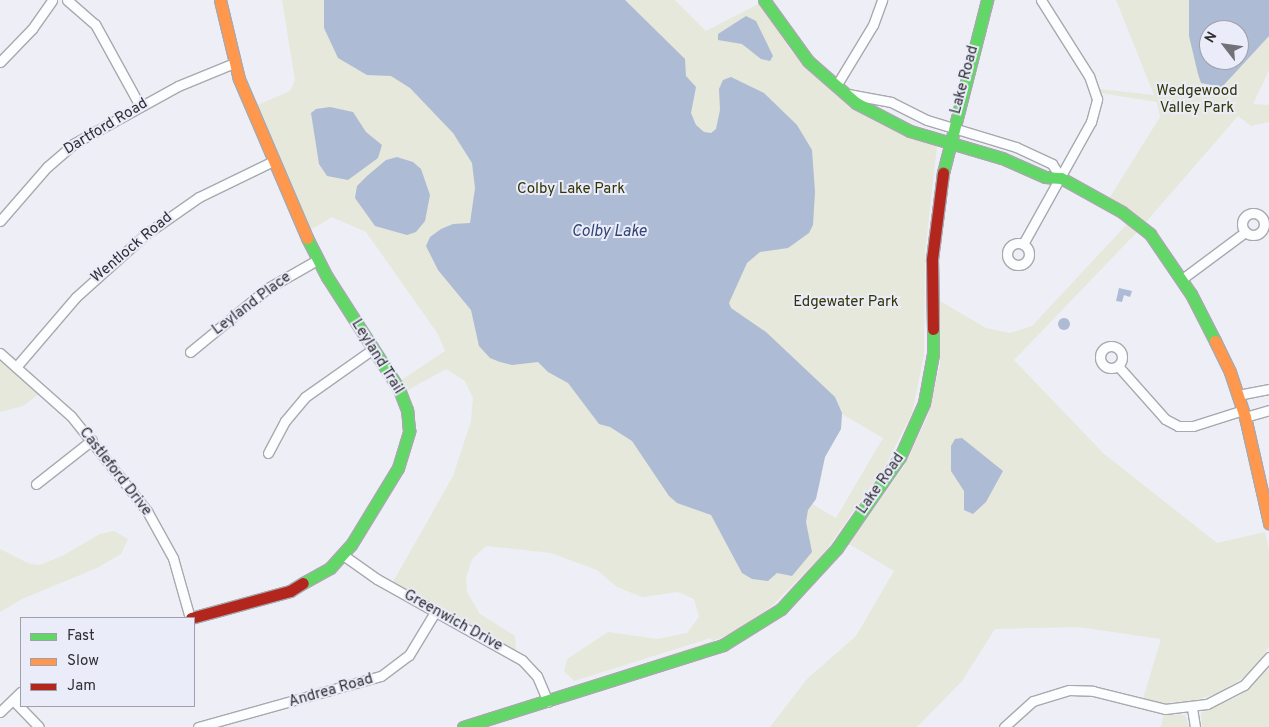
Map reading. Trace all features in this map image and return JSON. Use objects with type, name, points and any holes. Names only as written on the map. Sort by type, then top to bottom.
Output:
[{"type":"street","points":[[0,62],[32,29],[52,0]]},
{"type":"street","points":[[67,0],[92,21],[140,106]]},
{"type":"street","name":"Leyland Trail","points":[[195,617],[295,589],[318,577],[343,555],[400,465],[408,441],[409,419],[403,396],[317,260],[273,161],[234,62],[220,0]]},
{"type":"street","points":[[764,0],[797,48],[856,103],[882,118],[948,145],[1002,158],[1045,176],[1060,178],[1137,222],[1160,248],[1182,279],[1220,352],[1244,414],[1269,523]]},
{"type":"street","points":[[836,86],[873,25],[882,0]]},
{"type":"street","name":"Lake Road","points":[[463,727],[692,658],[731,642],[784,606],[837,548],[900,456],[924,403],[933,354],[933,244],[948,145],[987,0]]},
{"type":"street","points":[[1024,244],[1091,122],[1097,99],[1089,76],[1041,0]]},
{"type":"street","name":"Dartford Road","points":[[0,221],[62,152],[140,106],[189,80],[234,62]]},
{"type":"street","points":[[848,94],[891,102],[953,127],[1031,152],[1052,164],[1060,178]]},
{"type":"street","name":"Wentlock Road","points":[[16,367],[76,297],[146,234],[199,197],[273,161]]},
{"type":"street","points":[[1182,279],[1245,232]]},
{"type":"street","name":"Leyland Place","points":[[190,352],[268,288],[317,260]]},
{"type":"street","points":[[268,453],[285,421],[305,397],[373,349]]},
{"type":"street","name":"Castleford Drive","points":[[0,353],[64,409],[92,440],[159,530],[176,567],[191,617]]},
{"type":"street","points":[[1118,366],[1165,420],[1174,425],[1193,426],[1269,410]]},
{"type":"street","points":[[1238,395],[1269,389]]},
{"type":"street","points":[[36,484],[92,440]]},
{"type":"street","name":"Greenwich Drive","points":[[343,555],[371,576],[526,663],[539,679],[548,702]]},
{"type":"street","name":"Andrea Road","points":[[198,727],[381,676],[409,655],[436,612]]},
{"type":"street","points":[[1004,727],[1033,701],[1069,690],[1093,691],[1165,709],[1192,708],[1232,694],[1249,681],[1269,657]]},
{"type":"street","points":[[0,712],[20,693]]},
{"type":"street","points":[[13,700],[39,727]]},
{"type":"street","points":[[1192,708],[1195,727]]},
{"type":"green space","name":"Colby Lake Park","points":[[282,0],[675,0],[706,31],[760,3],[792,52],[836,95],[878,123],[937,146],[925,253],[924,355],[912,413],[887,463],[825,552],[773,605],[739,629],[707,644],[577,685],[712,641],[711,638],[574,681],[564,671],[567,659],[608,632],[657,639],[687,633],[699,617],[694,599],[678,592],[642,597],[617,587],[597,570],[551,553],[486,546],[472,559],[466,578],[467,592],[480,614],[515,636],[516,650],[393,582],[453,476],[471,421],[473,398],[465,381],[446,369],[406,391],[400,381],[445,351],[438,334],[366,232],[332,217],[309,231],[255,106],[290,91],[295,80]],"holes":[[[842,414],[883,438],[836,518],[812,504],[819,488],[825,457],[841,429]]]},
{"type":"green space","name":"Wedgewood Valley Park","points":[[1116,0],[1269,0],[1269,70],[1253,104],[1269,105],[1269,122],[1251,126],[1238,116],[1146,222],[1110,197],[1160,117],[1157,102],[1100,93],[1099,89],[1154,95]]},
{"type":"green space","points":[[1128,223],[1138,231],[1014,360],[1103,453],[1217,543],[1265,532],[1269,550],[1269,646],[1262,658],[1244,677],[1219,693],[1193,701],[1165,703],[1143,699],[1161,639],[1078,627],[995,629],[962,681],[917,727],[770,727],[807,679],[856,636],[894,571],[849,544],[904,466],[927,418],[940,365],[940,301],[986,328],[1010,333],[1032,326]]},
{"type":"green space","points":[[0,361],[39,394],[23,406],[0,412]]},
{"type":"green space","points":[[114,531],[128,539],[121,554],[97,568],[22,599],[0,612],[0,549],[30,564],[40,565],[64,555],[100,534]]},
{"type":"green space","points":[[1269,668],[1269,727],[1202,727],[1201,713],[1239,696]]},
{"type":"green space","points":[[1164,714],[1185,715],[1189,727],[1161,727]]},
{"type":"water","name":"Colby Lake","points":[[324,0],[625,0],[685,59],[686,76],[696,87],[691,113],[696,125],[704,132],[711,133],[716,129],[720,110],[719,89],[723,80],[731,77],[764,93],[797,125],[812,150],[815,192],[813,225],[809,233],[788,248],[760,252],[747,263],[729,303],[731,308],[766,332],[835,397],[842,413],[841,429],[825,457],[816,499],[808,510],[806,522],[812,552],[792,576],[777,573],[768,581],[752,579],[742,573],[711,515],[677,503],[669,496],[632,441],[610,427],[599,424],[568,383],[548,372],[538,362],[512,365],[500,362],[490,358],[479,346],[471,310],[438,270],[426,246],[430,237],[441,229],[453,224],[470,223],[475,188],[472,163],[453,133],[410,88],[391,76],[367,75],[338,58],[324,28]]},
{"type":"water","points":[[1189,0],[1269,0],[1269,36],[1249,58],[1249,20],[1199,20],[1199,70],[1238,70],[1222,87],[1201,83],[1189,36]]},
{"type":"water","points":[[746,16],[756,21],[773,56],[770,61],[761,59],[742,44],[718,40],[718,34]]},
{"type":"water","points":[[330,107],[353,112],[366,132],[382,145],[378,158],[348,180],[327,176],[319,164],[311,113],[316,109]]},
{"type":"water","points":[[397,157],[413,162],[421,169],[430,195],[425,221],[416,232],[407,235],[375,226],[355,198],[357,186],[367,176],[386,160]]},
{"type":"water","points":[[1119,288],[1132,291],[1130,297],[1124,295],[1122,302],[1116,301]]},
{"type":"water","points":[[1064,318],[1070,324],[1064,330],[1058,324]]},
{"type":"water","points":[[962,438],[1003,471],[986,502],[973,514],[964,510],[964,491],[951,471],[951,446],[955,439]]},
{"type":"traffic: fast","points":[[764,0],[808,61],[856,103],[910,131],[1002,158],[1045,177],[1061,178],[1122,212],[1150,234],[1191,294],[1215,341]]},
{"type":"traffic: fast","points":[[943,173],[987,0]]},
{"type":"traffic: fast","points":[[303,583],[330,568],[351,545],[398,468],[409,431],[407,410],[399,389],[327,277],[307,238]]},
{"type":"traffic: fast","points":[[463,727],[723,645],[781,609],[837,548],[900,457],[924,403],[933,354],[933,329]]},
{"type":"traffic: slow","points":[[220,0],[239,79],[307,238]]},
{"type":"traffic: slow","points":[[1215,341],[1230,372],[1245,417],[1269,523]]},
{"type":"traffic: jam","points":[[933,329],[932,259],[943,173]]},
{"type":"traffic: jam","points":[[195,617],[290,591],[303,583]]},
{"type":"park label","name":"Edgewater Park","points":[[846,303]]}]
